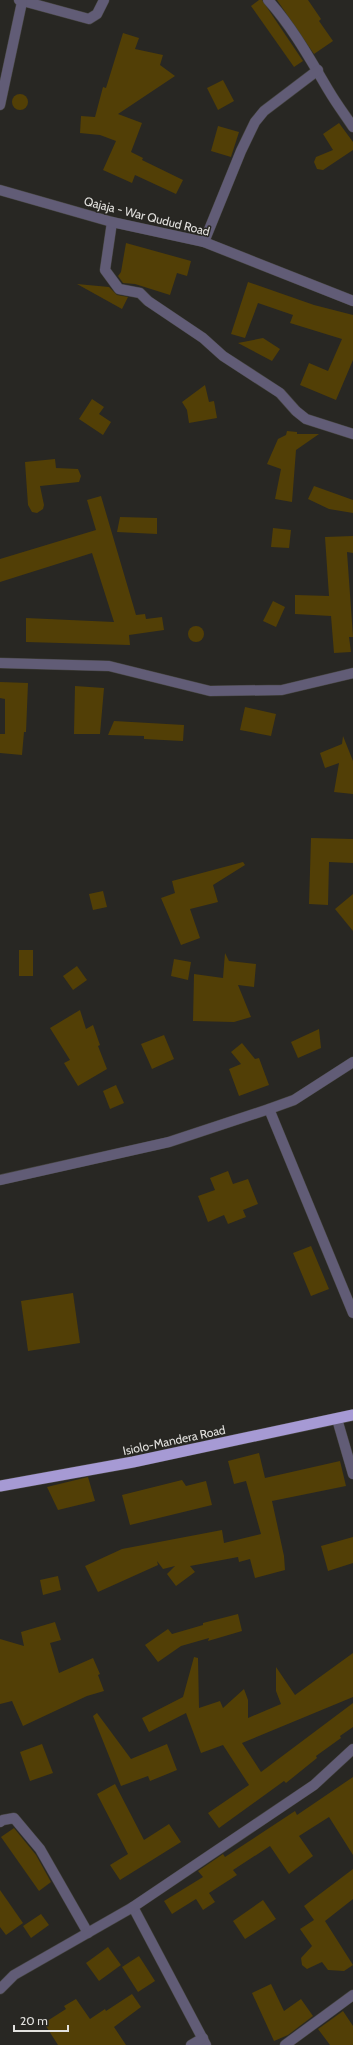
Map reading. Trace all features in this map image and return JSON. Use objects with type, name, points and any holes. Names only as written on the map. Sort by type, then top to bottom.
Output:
[{"type":"highway","name":"Isiolo-Mandera Road","points":[[0,1486],[133,1462],[353,1415]]},
{"type":"street","points":[[0,105],[20,1],[89,19],[97,14],[104,0]]},
{"type":"street","points":[[268,0],[290,27],[318,70],[329,92],[353,127]]},
{"type":"street","points":[[204,242],[241,151],[255,122],[264,111],[318,70]]},
{"type":"street","name":"Qajaja - War Qudud Road","points":[[0,190],[112,222],[204,242],[353,301]]},
{"type":"street","points":[[112,222],[105,270],[119,289],[140,293],[148,301],[203,338],[223,356],[280,393],[296,411],[306,419],[353,434]]},
{"type":"street","points":[[0,663],[109,666],[210,691],[282,690],[353,674]]},
{"type":"street","points":[[0,1180],[169,1142],[269,1109],[294,1100],[353,1062]]},
{"type":"street","points":[[269,1109],[353,1313]]},
{"type":"street","points":[[337,1418],[353,1474]]},
{"type":"street","points":[[0,1989],[14,1975],[133,1907],[314,1785],[353,1748]]},
{"type":"street","points":[[0,1822],[14,1818],[40,1849],[88,1933]]},
{"type":"street","points":[[133,1907],[205,2041],[191,2045]]},
{"type":"street","points":[[285,2045],[353,1995]]},
{"type":"building","points":[[259,0],[262,0],[303,61],[294,67],[251,6]]},
{"type":"building","points":[[277,0],[308,0],[321,19],[319,21],[333,41],[314,54]]},
{"type":"building","points":[[123,33],[139,38],[135,49],[163,55],[160,65],[175,76],[118,114],[142,123],[131,152],[143,158],[142,160],[183,180],[176,194],[135,175],[132,183],[103,170],[116,141],[100,135],[80,133],[81,116],[95,117],[103,87],[106,88]]},
{"type":"building","points":[[223,80],[234,101],[218,110],[207,88]]},
{"type":"building","points":[[17,94],[23,94],[28,99],[26,108],[23,110],[17,110],[12,105],[12,99]]},
{"type":"building","points":[[339,123],[353,142],[353,150],[323,170],[317,169],[314,162],[316,157],[333,150],[323,134]]},
{"type":"building","points":[[218,126],[239,132],[231,157],[211,151]]},
{"type":"building","points":[[126,243],[191,261],[187,276],[177,273],[170,295],[135,284],[123,283],[118,276],[121,272]]},
{"type":"building","points":[[248,282],[314,305],[353,315],[353,360],[336,400],[300,385],[309,363],[328,371],[342,339],[290,323],[293,315],[258,303],[245,338],[231,334]]},
{"type":"building","points":[[77,284],[109,287],[117,295],[128,297],[122,309]]},
{"type":"building","points":[[263,338],[280,349],[272,361],[238,343]]},
{"type":"building","points":[[205,385],[209,402],[214,401],[217,418],[189,423],[187,410],[182,402]]},
{"type":"building","points":[[92,399],[104,407],[99,414],[111,422],[103,435],[79,419]]},
{"type":"building","points":[[287,431],[297,432],[297,434],[319,434],[296,450],[292,502],[275,499],[281,469],[267,464],[278,439],[286,435]]},
{"type":"building","points":[[55,459],[56,468],[78,469],[81,476],[79,482],[40,486],[44,505],[43,509],[37,513],[32,512],[28,505],[25,462]]},
{"type":"building","points":[[314,486],[353,500],[353,513],[329,509],[308,499]]},
{"type":"building","points":[[101,496],[136,615],[145,614],[146,619],[162,617],[164,630],[129,635],[130,645],[26,642],[26,618],[114,622],[92,553],[0,582],[0,559],[96,530],[87,500]]},
{"type":"building","points":[[120,517],[157,518],[157,534],[117,532]]},
{"type":"building","points":[[273,528],[291,530],[289,548],[271,547]]},
{"type":"building","points":[[353,536],[353,553],[347,552],[353,637],[349,637],[351,652],[334,653],[331,616],[295,614],[295,595],[329,596],[325,537]]},
{"type":"building","points":[[273,601],[285,607],[276,627],[263,621]]},
{"type":"building","points":[[196,626],[202,628],[204,634],[202,640],[196,642],[190,640],[188,634],[190,628]]},
{"type":"building","points":[[0,682],[28,683],[26,732],[24,732],[22,755],[0,753],[0,734],[5,734],[5,699],[0,698]]},
{"type":"building","points":[[75,686],[104,688],[100,734],[74,734]]},
{"type":"building","points":[[245,707],[276,714],[271,736],[240,730]]},
{"type":"building","points":[[114,721],[184,725],[183,741],[144,739],[144,736],[108,735]]},
{"type":"building","points":[[343,736],[353,761],[353,794],[334,792],[339,763],[325,768],[320,753],[342,744]]},
{"type":"building","points":[[311,838],[353,839],[353,863],[329,862],[328,905],[309,904]]},
{"type":"building","points":[[243,862],[245,865],[213,885],[218,902],[190,909],[200,938],[181,945],[161,898],[175,893],[172,881]]},
{"type":"building","points":[[103,891],[107,907],[93,910],[89,894]]},
{"type":"building","points":[[353,894],[353,931],[335,909]]},
{"type":"building","points":[[19,950],[33,950],[33,976],[19,976]]},
{"type":"building","points":[[225,953],[229,961],[256,964],[254,987],[238,985],[251,1017],[234,1022],[193,1021],[194,974],[223,978]]},
{"type":"building","points":[[174,959],[191,962],[188,980],[171,976]]},
{"type":"building","points":[[77,966],[87,980],[73,990],[63,976]]},
{"type":"building","points":[[80,1010],[86,1029],[93,1025],[100,1045],[98,1046],[107,1069],[78,1086],[64,1063],[70,1060],[50,1028]]},
{"type":"building","points":[[319,1029],[321,1048],[298,1058],[291,1042]]},
{"type":"building","points":[[164,1035],[174,1059],[152,1069],[141,1044]]},
{"type":"building","points":[[242,1043],[255,1059],[259,1058],[269,1085],[239,1096],[229,1069],[241,1064],[231,1052]]},
{"type":"building","points":[[116,1085],[124,1103],[110,1109],[103,1091]]},
{"type":"building","points":[[228,1171],[233,1184],[248,1179],[258,1204],[243,1210],[246,1217],[228,1224],[224,1215],[208,1222],[198,1196],[215,1190],[210,1178]]},
{"type":"building","points":[[311,1246],[329,1289],[311,1296],[293,1253]]},
{"type":"building","points":[[73,1293],[80,1343],[28,1351],[21,1301]]},
{"type":"building","points":[[259,1453],[265,1478],[340,1461],[346,1486],[272,1501],[284,1556],[285,1570],[255,1578],[250,1559],[239,1562],[238,1557],[190,1566],[195,1572],[176,1586],[167,1574],[175,1566],[163,1569],[157,1561],[158,1565],[98,1592],[85,1566],[122,1549],[222,1530],[224,1543],[261,1534],[246,1481],[234,1484],[228,1461]]},
{"type":"building","points":[[88,1477],[95,1501],[58,1510],[47,1487]]},
{"type":"building","points":[[182,1480],[186,1486],[206,1481],[212,1505],[130,1525],[122,1495]]},
{"type":"building","points":[[353,1537],[353,1563],[328,1571],[321,1546]]},
{"type":"building","points":[[58,1576],[61,1590],[43,1595],[40,1580]]},
{"type":"building","points":[[238,1614],[242,1631],[208,1641],[209,1638],[181,1646],[158,1662],[145,1645],[168,1629],[172,1634],[203,1625],[203,1623]]},
{"type":"building","points":[[55,1622],[61,1640],[50,1643],[59,1673],[93,1658],[100,1674],[98,1675],[104,1691],[87,1696],[23,1726],[12,1701],[0,1704],[0,1639],[24,1646],[21,1632]]},
{"type":"building","points":[[353,1653],[353,1697],[242,1743],[261,1772],[353,1703],[353,1727],[340,1736],[341,1738],[316,1756],[317,1758],[286,1783],[284,1781],[219,1828],[208,1813],[249,1785],[223,1745],[201,1753],[186,1713],[149,1732],[142,1718],[183,1697],[194,1657],[198,1658],[199,1708],[220,1701],[223,1708],[244,1689],[248,1700],[248,1718],[281,1704],[276,1691],[276,1667],[295,1695]]},
{"type":"building","points":[[97,1713],[131,1759],[167,1744],[177,1770],[150,1781],[148,1776],[121,1786],[93,1716]]},
{"type":"building","points":[[42,1744],[53,1773],[30,1781],[20,1752]]},
{"type":"building","points":[[353,1777],[353,1855],[329,1817],[299,1836],[313,1856],[289,1874],[270,1846],[233,1870],[237,1875],[209,1893],[215,1902],[203,1910],[196,1899],[172,1914],[164,1901],[203,1877],[198,1871],[223,1854],[225,1857],[295,1811],[297,1815]]},
{"type":"building","points":[[115,1784],[144,1840],[169,1824],[181,1842],[120,1880],[110,1865],[128,1854],[97,1794]]},
{"type":"building","points":[[14,1828],[36,1855],[51,1882],[39,1891],[1,1837]]},
{"type":"building","points":[[353,1869],[353,1899],[325,1921],[353,1965],[344,1971],[328,1970],[322,1962],[307,1969],[302,1965],[301,1958],[312,1946],[300,1929],[314,1920],[304,1906]]},
{"type":"building","points":[[0,1890],[23,1923],[6,1935],[0,1927]]},
{"type":"building","points":[[263,1900],[276,1919],[245,1939],[233,1921]]},
{"type":"building","points":[[41,1914],[49,1925],[31,1938],[23,1926]]},
{"type":"building","points":[[108,1947],[121,1965],[99,1981],[86,1963]]},
{"type":"building","points":[[139,1956],[155,1981],[138,1992],[122,1967]]},
{"type":"building","points":[[271,1984],[284,2011],[301,1999],[313,2016],[288,2035],[274,2041],[252,1993]]},
{"type":"building","points":[[132,1994],[141,2007],[114,2027],[126,2045],[58,2045],[44,2023],[66,2009],[64,2006],[76,1999],[90,2019],[105,2009],[106,2011]]},
{"type":"building","points":[[343,2011],[353,2026],[353,2045],[330,2045],[318,2029]]}]
